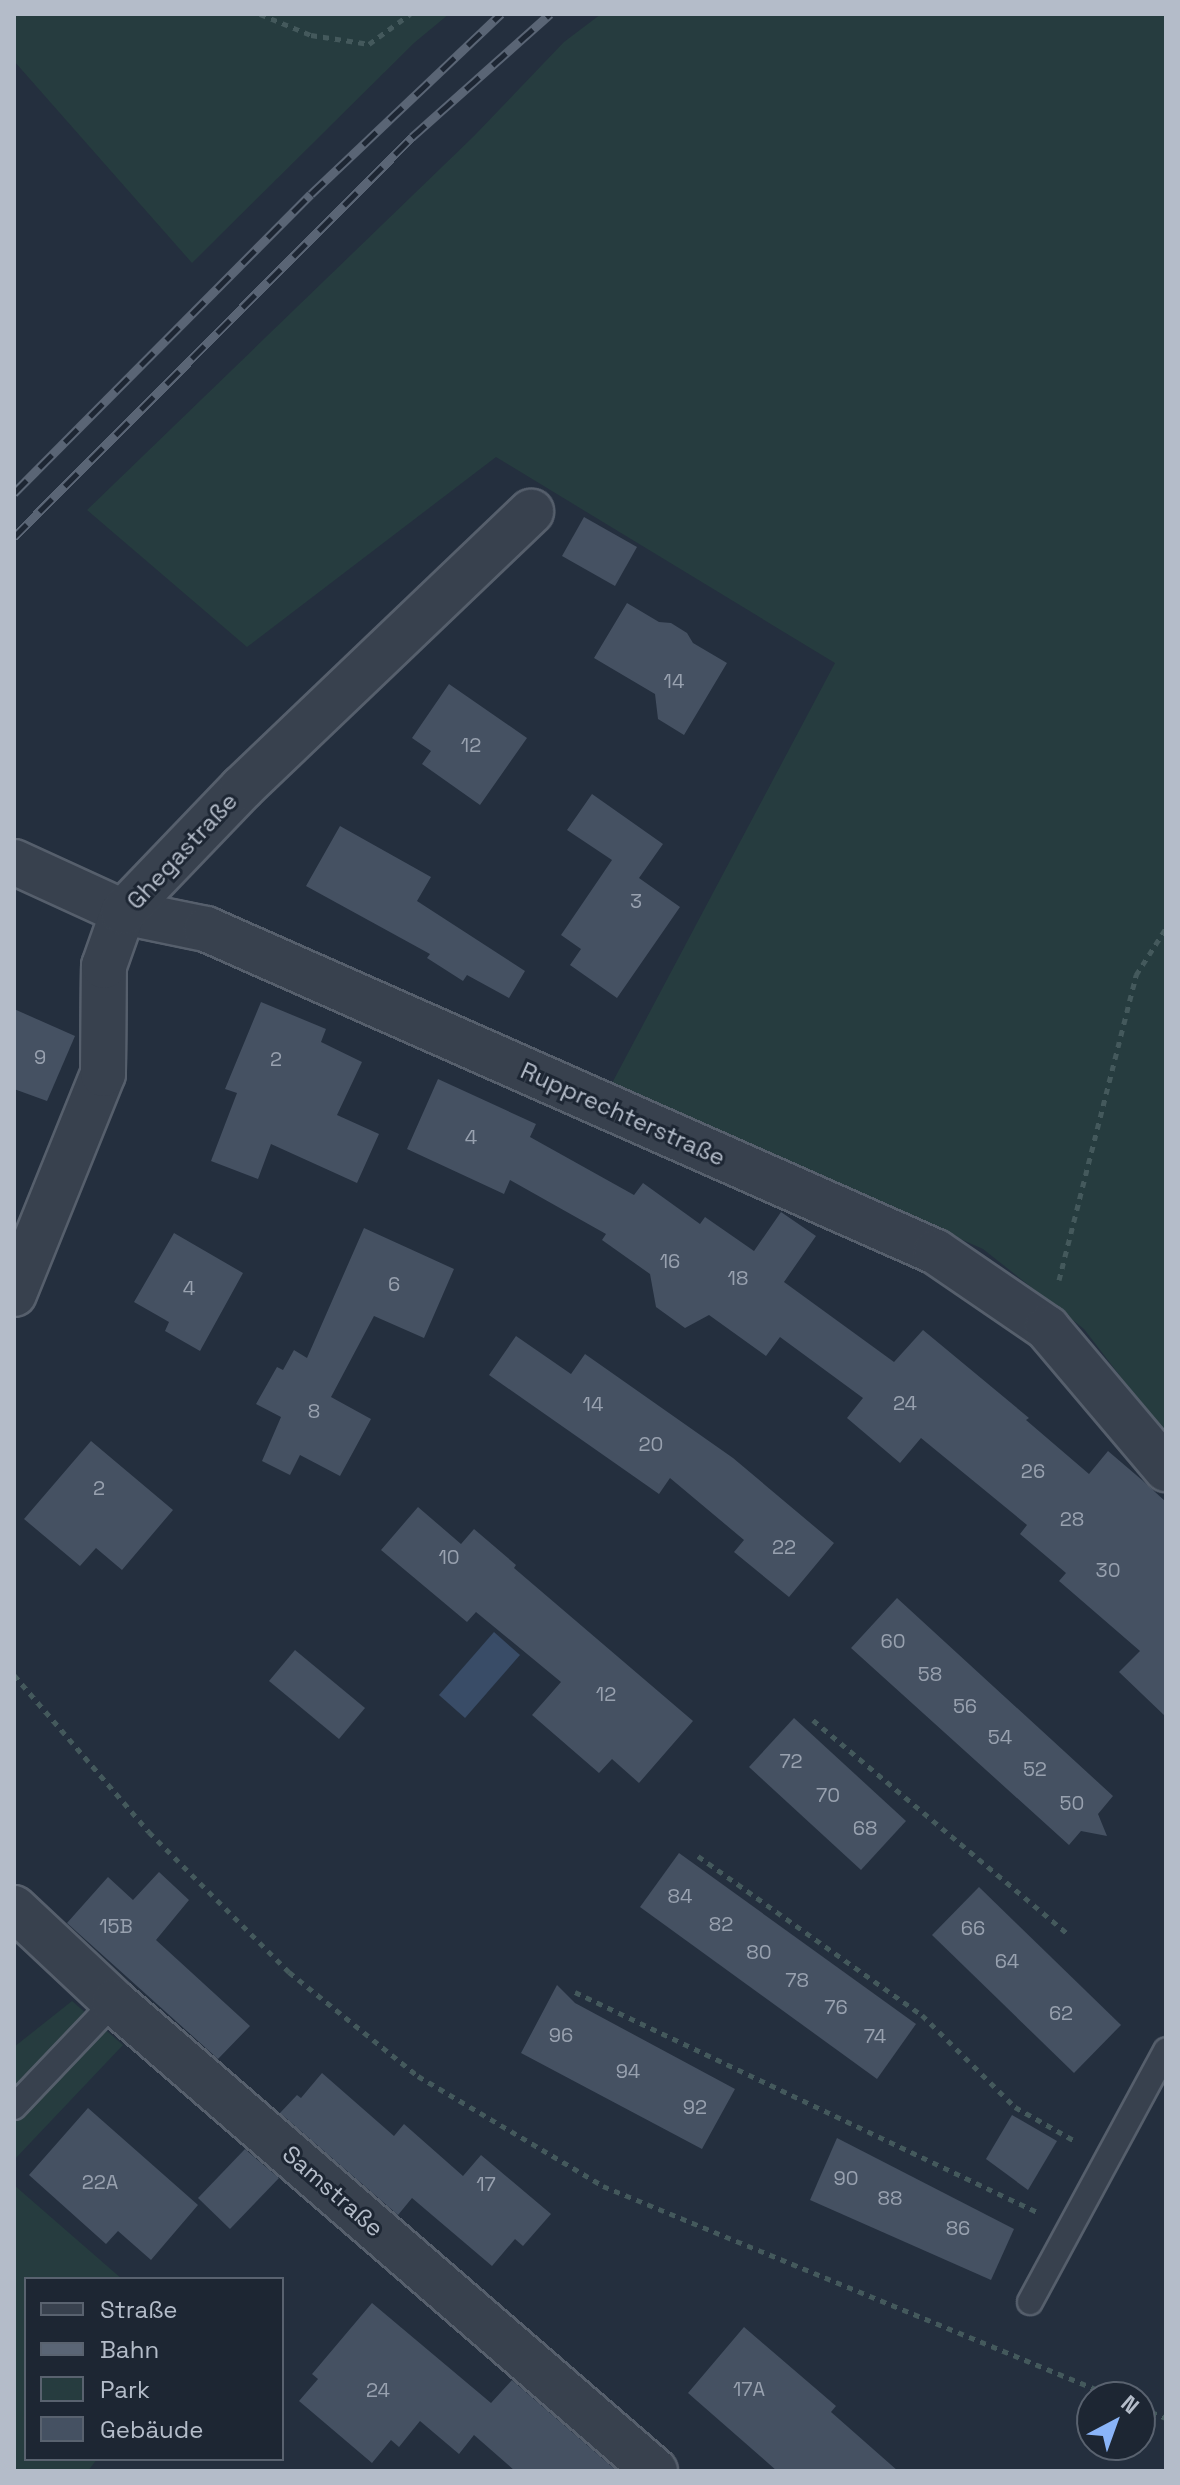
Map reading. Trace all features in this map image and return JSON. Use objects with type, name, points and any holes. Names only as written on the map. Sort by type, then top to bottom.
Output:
[{"type":"street","name":"Ghegastraße","points":[[14,1294],[103,1074],[104,966],[123,912],[242,788],[531,512]]},
{"type":"street","name":"Rupprechterstraße","points":[[14,862],[123,912],[206,929],[936,1252],[1047,1328],[1166,1469]]},
{"type":"street","name":"Samstraße","points":[[14,1908],[114,2002],[655,2471]]},
{"type":"lane","points":[[14,2107],[114,2002]]},
{"type":"lane","points":[[1030,2302],[1166,2050]]},
{"type":"path","points":[[260,14],[311,35],[369,44],[410,14]]},
{"type":"path","points":[[1047,1328],[1136,975],[1166,928]]},
{"type":"path","points":[[14,1675],[149,1832],[268,1950],[418,2076],[603,2186],[1076,2381]]},
{"type":"path","points":[[813,1720],[1068,1934]]},
{"type":"path","points":[[698,1856],[922,2015],[1015,2107],[1107,2159]]},
{"type":"path","points":[[575,1992],[1070,2228]]},
{"type":"green space","points":[[14,14],[449,14],[414,43],[192,263],[14,61]]},
{"type":"green space","points":[[601,14],[1166,14],[1166,1436],[1084,1329],[983,1249],[611,1085],[835,663],[496,457],[247,647],[87,510],[474,136],[564,42]]},
{"type":"green space","points":[[72,2001],[123,2045],[14,2160],[14,2047]]},
{"type":"green space","points":[[14,2185],[120,2277],[24,2277],[24,2461],[96,2461],[88,2471],[14,2471]]},
{"type":"water","points":[[494,1632],[520,1655],[465,1718],[439,1695]]},
{"type":"building","points":[[584,517],[637,547],[615,586],[562,556]]},
{"type":"building","points":[[627,603],[659,622],[671,623],[687,633],[693,643],[727,663],[684,735],[658,719],[655,694],[594,658]]},
{"type":"building","points":[[449,684],[527,738],[480,805],[422,764],[431,751],[412,738]]},
{"type":"building","points":[[592,794],[663,844],[639,878],[680,907],[617,998],[570,965],[581,949],[561,935],[612,860],[567,830]]},
{"type":"building","points":[[340,826],[431,877],[417,901],[525,971],[509,998],[467,975],[463,981],[427,958],[430,954],[306,886]]},
{"type":"building","points":[[261,1002],[326,1029],[321,1042],[362,1062],[337,1115],[379,1134],[357,1183],[271,1144],[258,1179],[211,1161],[237,1093],[225,1089]]},
{"type":"building","points":[[14,1009],[75,1036],[47,1101],[14,1089]]},
{"type":"building","points":[[438,1079],[536,1124],[530,1137],[634,1195],[643,1183],[700,1224],[705,1217],[754,1251],[781,1212],[816,1236],[784,1282],[894,1362],[923,1330],[1029,1418],[1026,1420],[1089,1474],[1108,1451],[1142,1480],[1166,1502],[1166,1717],[1119,1672],[1140,1651],[1059,1581],[1066,1573],[1020,1534],[1027,1525],[921,1438],[900,1463],[847,1418],[863,1398],[780,1337],[766,1356],[709,1315],[685,1328],[656,1307],[650,1274],[602,1240],[606,1234],[510,1180],[504,1194],[407,1149]]},
{"type":"building","points":[[364,1228],[454,1269],[424,1338],[374,1316],[331,1397],[371,1419],[340,1476],[300,1455],[290,1475],[262,1461],[281,1417],[256,1404],[277,1367],[283,1370],[294,1350],[307,1358]]},
{"type":"building","points":[[174,1233],[243,1273],[200,1351],[165,1331],[169,1322],[134,1302]]},
{"type":"building","points":[[516,1336],[571,1374],[585,1354],[733,1458],[834,1543],[789,1597],[734,1552],[744,1540],[670,1478],[659,1494],[489,1375]]},
{"type":"building","points":[[91,1441],[173,1510],[122,1570],[96,1548],[80,1566],[24,1519]]},
{"type":"building","points":[[418,1507],[461,1544],[474,1529],[516,1565],[514,1568],[693,1721],[639,1783],[612,1759],[599,1773],[532,1715],[561,1682],[476,1612],[467,1622],[381,1550]]},
{"type":"building","points":[[897,1598],[1113,1796],[1098,1814],[1107,1836],[1081,1831],[1069,1845],[851,1648]]},
{"type":"building","points":[[295,1650],[365,1708],[339,1739],[269,1681]]},
{"type":"building","points":[[794,1718],[906,1821],[861,1870],[749,1767]]},
{"type":"building","points":[[679,1853],[916,2024],[877,2079],[640,1907]]},
{"type":"building","points":[[159,1872],[189,1900],[156,1940],[250,2026],[218,2059],[67,1923],[108,1877],[133,1900]]},
{"type":"building","points":[[979,1887],[1121,2025],[1074,2073],[932,1935]]},
{"type":"building","points":[[557,1985],[575,2003],[735,2089],[702,2149],[521,2053]]},
{"type":"building","points":[[322,2073],[394,2136],[404,2124],[463,2176],[481,2155],[551,2214],[523,2246],[515,2239],[492,2266],[412,2198],[398,2215],[280,2113],[297,2095],[301,2098]]},
{"type":"building","points":[[88,2108],[198,2205],[151,2260],[118,2231],[106,2244],[29,2175]]},
{"type":"building","points":[[1012,2115],[1057,2141],[1028,2190],[986,2159]]},
{"type":"building","points":[[837,2138],[1014,2229],[991,2280],[810,2200]]},
{"type":"building","points":[[245,2149],[279,2178],[230,2229],[198,2198]]},
{"type":"building","points":[[372,2303],[491,2403],[512,2380],[617,2471],[515,2471],[474,2435],[459,2454],[420,2421],[399,2447],[391,2440],[372,2463],[299,2401],[318,2379],[312,2374]]},
{"type":"building","points":[[744,2327],[836,2406],[831,2412],[898,2471],[777,2471],[688,2393]]},
{"type":"railway","points":[[14,493],[311,194],[501,14]]},
{"type":"railway","points":[[14,537],[412,137],[550,14]]}]
